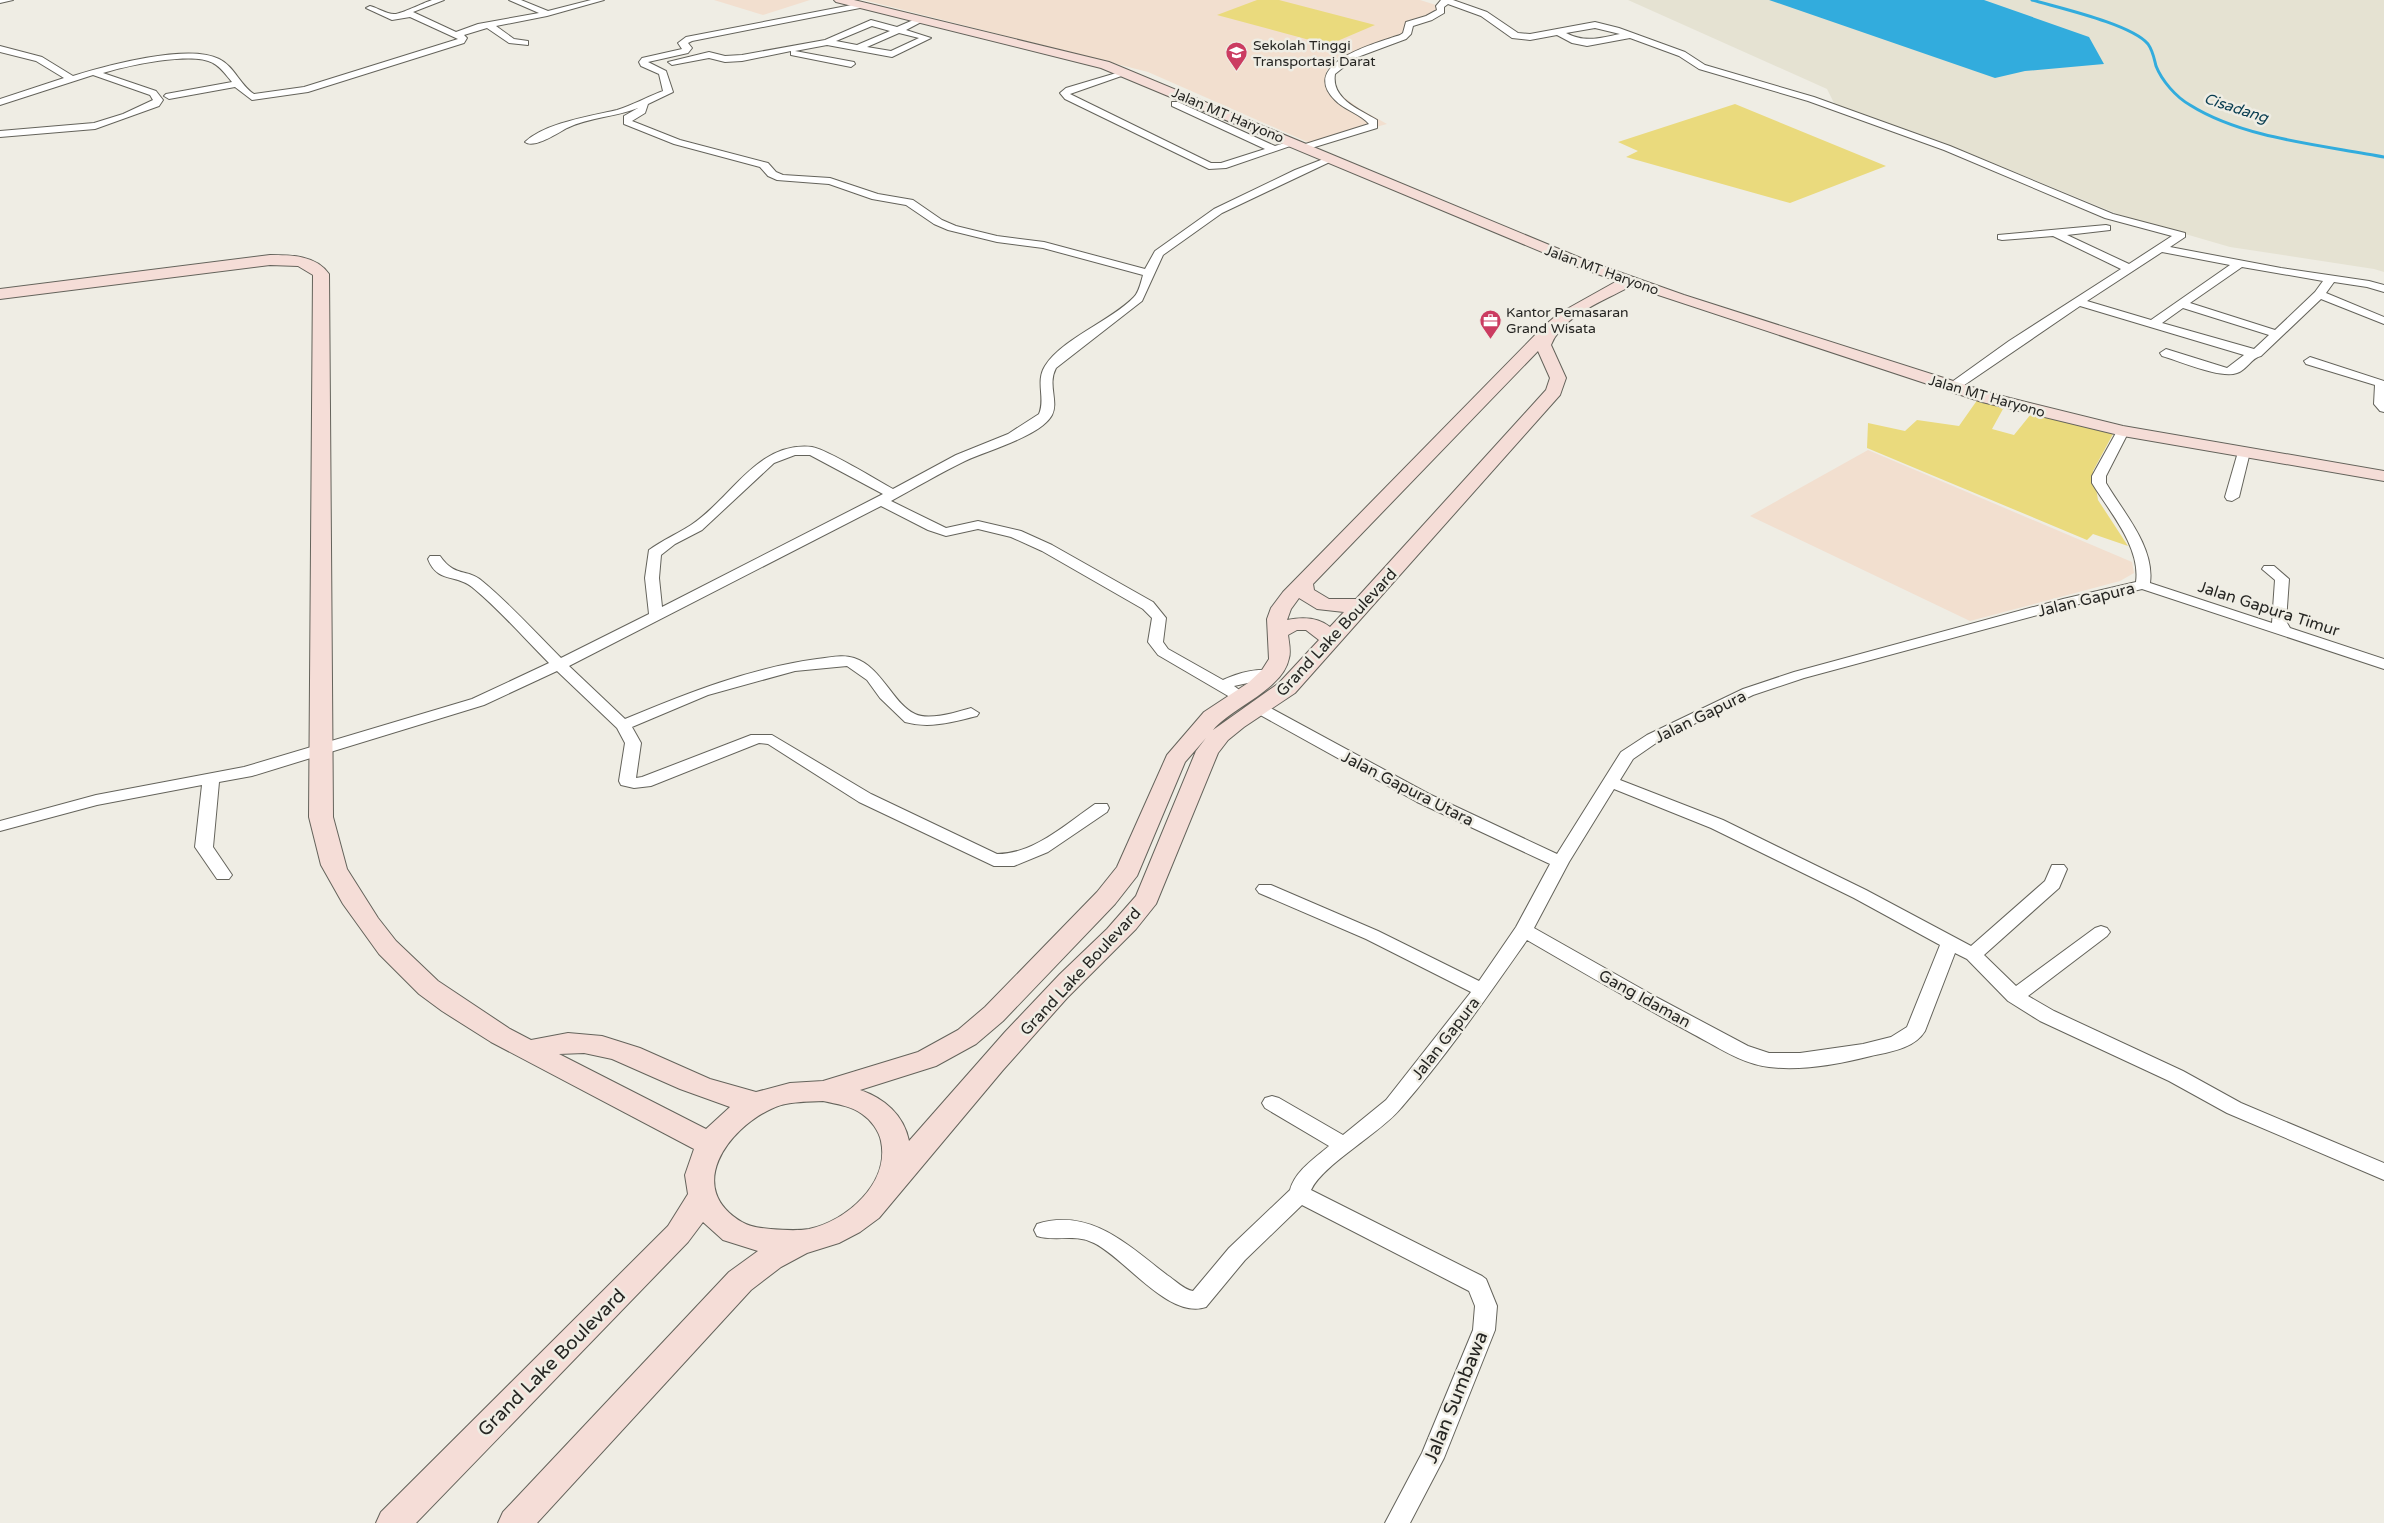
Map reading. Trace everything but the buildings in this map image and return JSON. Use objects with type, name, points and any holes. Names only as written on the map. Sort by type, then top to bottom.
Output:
[{"type":"street","points":[[0,1],[9,0]]},
{"type":"street","points":[[409,15],[407,13],[412,9],[440,0]]},
{"type":"street","points":[[513,0],[534,6],[546,14]]},
{"type":"street","points":[[456,34],[488,24],[546,14],[600,0]]},
{"type":"street","name":"Jalan MT Haryono","points":[[840,0],[1063,53],[1126,73],[1329,160],[1538,246],[1629,281],[1953,387],[2019,407],[2123,431],[2384,476]]},
{"type":"street","points":[[1126,73],[1069,90],[1065,93],[1209,166],[1222,166],[1273,149],[1298,146],[1374,126],[1374,122],[1336,96],[1331,87],[1330,78],[1334,70],[1351,55],[1403,37],[1407,34],[1409,24],[1436,15],[1441,10],[1440,6],[1449,0],[1484,14],[1514,36],[1530,37],[1599,25],[1631,35],[1682,54],[1702,67],[1811,99],[1947,148],[2109,216],[2180,235],[1953,387]]},
{"type":"street","points":[[530,142],[570,123],[607,113],[616,113],[668,92],[663,74],[643,62],[687,50],[688,48],[682,43],[689,39],[862,5]]},
{"type":"street","points":[[0,102],[95,73],[150,59],[210,58],[218,61],[237,84],[252,97],[282,94],[305,90],[461,41],[464,38],[409,15],[392,17],[370,8]]},
{"type":"street","points":[[858,48],[921,20]]},
{"type":"street","points":[[651,66],[709,55],[732,59],[787,51],[827,42],[869,23],[929,37],[892,54],[827,42]]},
{"type":"street","points":[[488,24],[512,41],[525,43]]},
{"type":"street","points":[[1558,32],[1578,42],[1590,44],[1631,35]]},
{"type":"street","points":[[0,49],[39,59],[73,80]]},
{"type":"street","points":[[787,51],[851,64]]},
{"type":"street","points":[[0,134],[95,126],[156,104],[158,100],[153,93],[95,73]]},
{"type":"street","points":[[169,96],[237,84]]},
{"type":"street","points":[[644,102],[642,111],[627,118],[627,122],[631,126],[677,142],[757,162],[764,165],[772,174],[781,178],[842,184],[876,197],[909,202],[938,222],[952,228],[997,239],[1044,245],[1150,274]]},
{"type":"street","points":[[1175,104],[1273,149]]},
{"type":"street","points":[[8,824],[96,800],[246,772],[478,702],[558,665],[961,458],[1014,436],[1036,424],[1045,416],[1048,409],[1045,377],[1050,366],[1065,352],[1138,299],[1145,291],[1151,262],[1159,253],[1218,212],[1329,160]]},
{"type":"street","points":[[2002,237],[2056,234],[2106,228]]},
{"type":"street","points":[[2056,234],[2129,268]]},
{"type":"street","points":[[2160,248],[2369,284],[2384,289]]},
{"type":"street","points":[[0,294],[270,260],[299,262],[310,265],[321,274],[321,816],[334,866],[369,927],[418,980],[448,1004],[528,1050],[710,1144]]},
{"type":"street","points":[[2152,324],[2240,263]]},
{"type":"street","points":[[2078,302],[2257,353],[2319,294],[2331,278]]},
{"type":"street","name":"Grand Lake Boulevard","points":[[890,1184],[927,1139],[1057,993],[1135,916],[1148,898],[1207,751],[1250,703],[1256,688],[1270,674],[1279,659],[1277,633],[1281,608],[1303,583],[1549,330],[1564,317],[1629,281]]},
{"type":"street","points":[[2319,294],[2384,321]]},
{"type":"street","points":[[2181,304],[2277,334]]},
{"type":"street","name":"Grand Lake Boulevard","points":[[823,1091],[927,1059],[967,1036],[994,1014],[1106,898],[1128,870],[1175,760],[1212,717],[1287,688],[1554,391],[1558,378],[1543,345],[1549,330]]},
{"type":"street","points":[[2166,353],[2227,372],[2235,370],[2252,353]]},
{"type":"street","points":[[2310,361],[2378,382],[2381,384],[2380,404],[2384,408]]},
{"type":"street","name":"Jalan Gapura","points":[[1045,1230],[1075,1228],[1102,1237],[1185,1300],[1198,1301],[1237,1254],[1300,1194],[1302,1185],[1316,1168],[1392,1105],[1482,990],[1524,930],[1560,862],[1627,756],[1653,738],[1748,692],[1799,675],[2068,602],[2143,585],[2146,577],[2140,555],[2099,483],[2099,476],[2123,431]]},
{"type":"street","points":[[656,615],[652,578],[654,553],[697,527],[769,460],[793,451],[812,451],[887,497]]},
{"type":"street","points":[[2232,497],[2244,452]]},
{"type":"street","name":"Jalan Gapura Utara","points":[[887,497],[943,531],[980,524],[1015,533],[1108,584],[1139,598],[1154,610],[1159,618],[1155,642],[1163,652],[1250,703],[1423,798],[1560,862]]},
{"type":"street","points":[[435,559],[438,567],[452,575],[475,582],[558,665],[623,725],[633,743],[627,781],[634,783],[645,782],[757,738],[772,740],[865,798],[994,860],[1014,860],[1042,848],[1101,808]]},
{"type":"street","points":[[2269,569],[2282,579],[2279,621],[2285,632]]},
{"type":"street","points":[[1303,583],[1304,592],[1318,602],[1344,607],[1364,603]]},
{"type":"street","name":"Jalan Gapura Timur","points":[[2143,585],[2384,664]]},
{"type":"street","points":[[1277,633],[1293,624],[1309,624],[1326,633],[1331,641]]},
{"type":"street","points":[[623,725],[702,692],[794,667],[838,661],[851,662],[873,677],[885,695],[911,719],[937,721],[971,714]]},
{"type":"street","points":[[1222,686],[1237,678],[1270,674]]},
{"type":"street","points":[[212,778],[204,847],[223,875]]},
{"type":"street","points":[[1611,782],[1717,824],[1782,854],[1950,942],[1973,955],[2015,996],[2046,1016],[2176,1076],[2234,1108],[2384,1172]]},
{"type":"street","points":[[1973,955],[2053,884],[2058,869]]},
{"type":"street","points":[[1265,889],[1372,935],[1482,990]]},
{"type":"street","name":"Gang Idaman","points":[[1524,930],[1648,1002],[1742,1052],[1768,1060],[1800,1060],[1863,1051],[1897,1043],[1915,1031],[1950,942]]},
{"type":"street","points":[[2015,996],[2101,932]]},
{"type":"street","points":[[528,1050],[560,1044],[590,1043],[625,1052],[668,1073],[732,1098],[758,1103]]},
{"type":"street","points":[[515,1523],[740,1281],[770,1258],[808,1240],[843,1229],[872,1209],[890,1184],[898,1158],[893,1132],[888,1125],[878,1112],[854,1097],[823,1091],[790,1092],[758,1103],[730,1120],[710,1144],[700,1170],[702,1196],[716,1219],[740,1235],[773,1243],[808,1240]]},
{"type":"street","points":[[1272,1103],[1344,1145]]},
{"type":"street","name":"Jalan Sumbawa","points":[[1300,1194],[1474,1282],[1478,1286],[1486,1306],[1484,1330],[1432,1458],[1397,1523]]},
{"type":"street","name":"Grand Lake Boulevard","points":[[393,1523],[678,1234],[692,1215],[702,1196]]},
{"type":"shaded area","points":[[714,0],[810,0],[763,15]]},
{"type":"shaded area","name":"Sekolah Tinggi Transportasi Darat","points":[[864,0],[1420,0],[1439,6],[1438,11],[1430,16],[1408,20],[1405,32],[1335,59],[1326,72],[1341,95],[1360,109],[1387,124],[1312,144],[1148,72]]},
{"type":"shaded area","points":[[1257,0],[1279,0],[1375,25],[1328,45],[1217,15]]},
{"type":"shaded area","points":[[1628,0],[2384,0],[2384,272],[2230,247],[2120,215],[1939,141],[1835,105],[1827,89]]},
{"type":"shaded area","points":[[1735,104],[1886,166],[1790,203],[1626,157],[1638,151],[1618,142]]},
{"type":"shaded area","points":[[1978,399],[2003,409],[1992,429],[2014,435],[2031,414],[2113,434],[2093,471],[2098,500],[2128,546],[2093,534],[2087,540],[1867,448],[1868,423],[1905,431],[1917,420],[1959,426]]},
{"type":"shaded area","points":[[1868,450],[2132,562],[2134,573],[2120,581],[1970,621],[1750,516]]},
{"type":"water","points":[[1769,0],[1984,0],[2089,37],[2104,64],[2025,71],[1995,78]]},
{"type":"waterway","name":"Cisadang","points":[[2032,0],[2111,23],[2139,37],[2150,47],[2156,66],[2170,88],[2185,102],[2211,117],[2235,126],[2284,139],[2384,157]]},
{"type":"place","name":"Sekolah Tinggi Transportasi Darat","points":[[1237,72]]},
{"type":"place","name":"Kantor Pemasaran Grand Wisata","points":[[1490,339]]}]
